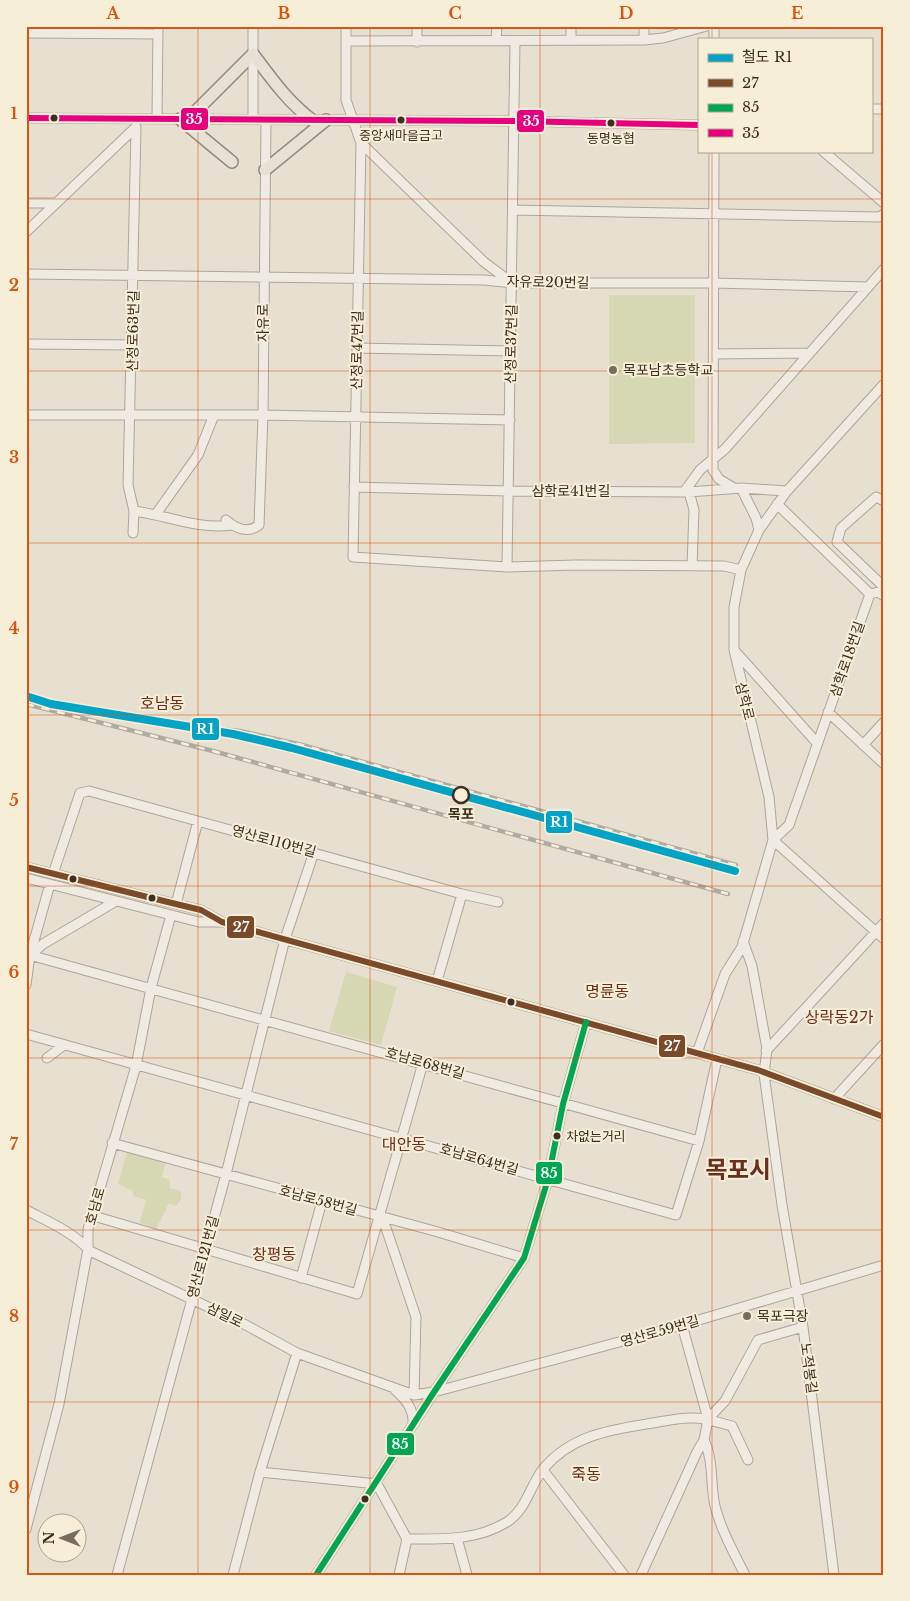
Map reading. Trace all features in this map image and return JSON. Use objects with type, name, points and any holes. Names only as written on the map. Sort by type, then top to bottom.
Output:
[{"type":"main road","points":[[232,162],[184,119],[253,54],[293,106],[312,120]]},
{"type":"main road","points":[[265,170],[326,120]]},
{"type":"street","points":[[253,26],[253,119]]},
{"type":"street","points":[[346,26],[346,100],[361,143],[484,262],[512,283]]},
{"type":"street","points":[[417,26],[417,42]]},
{"type":"street","points":[[496,41],[497,26]]},
{"type":"street","points":[[571,26],[571,40]]},
{"type":"street","points":[[644,26],[644,40]]},
{"type":"street","points":[[346,41],[644,40],[664,38],[708,26]]},
{"type":"street","points":[[26,33],[158,30],[157,119]]},
{"type":"street","name":"산정로37번길","points":[[508,568],[515,41]]},
{"type":"street","points":[[26,118],[698,125]]},
{"type":"street","name":"산정로63번길","points":[[134,533],[134,511],[128,485],[136,119]]},
{"type":"street","name":"자유로","points":[[156,514],[174,520],[220,527],[229,523],[236,528],[254,529],[259,526],[263,415],[266,120]]},
{"type":"street","points":[[26,232],[136,129]]},
{"type":"street","name":"산정로47번길","points":[[361,143],[353,557],[508,568]]},
{"type":"street","points":[[714,152],[715,475],[739,489],[756,518],[759,530]]},
{"type":"street","points":[[824,152],[884,203]]},
{"type":"street","points":[[26,203],[56,203]]},
{"type":"street","points":[[513,210],[713,212],[878,217],[884,214]]},
{"type":"street","points":[[692,566],[694,510],[687,492],[700,470],[714,460],[884,269]]},
{"type":"street","name":"자유로20번길","points":[[26,274],[229,275],[484,280],[512,283],[713,283],[868,287]]},
{"type":"street","points":[[26,344],[132,345]]},
{"type":"street","points":[[357,348],[511,351]]},
{"type":"street","points":[[714,354],[808,353]]},
{"type":"street","name":"삼학로","points":[[696,1053],[725,974],[743,941],[773,840],[769,797],[734,650],[734,608],[741,570],[759,530],[777,504],[884,384]]},
{"type":"street","points":[[26,415],[263,415],[510,420]]},
{"type":"street","points":[[134,511],[156,514],[198,455],[214,415]]},
{"type":"street","name":"삼학로41번길","points":[[354,486],[509,490],[687,492],[739,489],[787,491]]},
{"type":"street","points":[[884,501],[876,497],[841,528],[837,542],[884,587]]},
{"type":"street","points":[[777,504],[870,594],[878,592],[884,596]]},
{"type":"street","points":[[508,568],[576,565],[724,566],[741,570]]},
{"type":"street","name":"삼학로18번길","points":[[773,840],[789,826],[870,594]]},
{"type":"street","points":[[734,650],[817,742]]},
{"type":"street","points":[[828,712],[884,764]]},
{"type":"street","points":[[863,745],[884,722]]},
{"type":"street","name":"영산로110번길","points":[[53,874],[80,793],[94,792],[462,894],[498,902]]},
{"type":"street","points":[[176,904],[198,821]]},
{"type":"street","points":[[773,840],[884,940]]},
{"type":"street","name":"영산로121번길","points":[[117,1575],[247,1095],[285,939],[314,852]]},
{"type":"street","points":[[26,867],[201,910],[222,922],[717,1059],[761,1072],[884,1117]]},
{"type":"street","points":[[26,878],[199,922],[222,922]]},
{"type":"street","points":[[26,985],[28,955],[50,884]]},
{"type":"street","points":[[437,981],[462,894]]},
{"type":"street","points":[[28,955],[43,944],[116,901]]},
{"type":"street","name":"호남로","points":[[26,1529],[59,1404],[88,1248],[88,1229],[94,1216],[112,1143],[136,1066],[151,988],[171,915]]},
{"type":"street","points":[[767,1049],[884,923]]},
{"type":"street","name":"노적봉길","points":[[743,941],[752,966],[767,1049],[761,1072],[803,1327],[834,1575]]},
{"type":"street","name":"호남로68번길","points":[[28,955],[423,1062],[562,1104],[699,1140]]},
{"type":"street","points":[[317,1574],[412,1425],[524,1258],[548,1179],[562,1104],[586,1022]]},
{"type":"street","name":"호남로64번길","points":[[26,1034],[676,1216],[699,1140]]},
{"type":"street","points":[[834,1099],[884,1044]]},
{"type":"street","points":[[47,1058],[64,1045]]},
{"type":"street","points":[[699,1140],[717,1059]]},
{"type":"street","points":[[94,1216],[357,1294],[423,1062]]},
{"type":"street","name":"호남로58번길","points":[[112,1143],[380,1216],[524,1258]]},
{"type":"street","points":[[301,1278],[322,1201]]},
{"type":"street","name":"삼일로","points":[[26,1210],[57,1226],[88,1248],[297,1353],[414,1395],[434,1392]]},
{"type":"street","points":[[380,1216],[386,1228],[416,1317],[414,1395]]},
{"type":"street","name":"영산로59번길","points":[[434,1392],[682,1325],[884,1265]]},
{"type":"street","points":[[641,1575],[704,1440],[708,1420],[682,1325]]},
{"type":"street","points":[[708,1420],[725,1401],[758,1340],[803,1327]]},
{"type":"street","points":[[234,1575],[260,1472],[297,1353]]},
{"type":"street","points":[[392,1387],[407,1401],[413,1415],[412,1425]]},
{"type":"street","points":[[407,1539],[457,1538],[490,1531],[508,1521],[518,1513],[543,1470],[567,1449],[597,1433],[683,1418],[708,1420],[732,1426],[748,1460]]},
{"type":"street","points":[[704,1440],[709,1451],[718,1516],[745,1575]]},
{"type":"street","points":[[543,1470],[624,1575]]},
{"type":"street","points":[[260,1472],[376,1484]]},
{"type":"street","points":[[376,1484],[407,1539],[399,1575]]},
{"type":"street","points":[[457,1538],[467,1575]]},
{"type":"green space","points":[[609,295],[695,295],[695,443],[609,444]]},
{"type":"green space","points":[[346,972],[397,987],[381,1045],[329,1031]]},
{"type":"green space","points":[[127,1152],[166,1161],[162,1177],[170,1180],[169,1188],[181,1191],[181,1199],[176,1206],[169,1203],[156,1229],[140,1223],[146,1200],[133,1196],[133,1191],[118,1184]]},
{"type":"railway","points":[[26,704],[213,751],[728,894]]},
{"type":"railway","points":[[186,726],[240,731],[302,745],[736,865]]},
{"type":"rail line","name":"R1","points":[[26,696],[51,704],[233,734],[292,748],[735,871]]},
{"type":"transit line","name":"35","points":[[26,118],[514,121],[698,125]]},
{"type":"transit line","name":"27","points":[[26,867],[201,910],[222,922],[758,1070],[884,1117]]},
{"type":"transit line","name":"85","points":[[316,1575],[434,1392],[524,1258],[548,1179],[563,1104],[586,1022]]},
{"type":"place","name":"중앙새마을금고","points":[[401,120]]},
{"type":"place","name":"동명농협","points":[[611,123]]},
{"type":"place","name":"목포남초등학교","points":[[613,370]]},
{"type":"place","name":"목포","points":[[461,795]]},
{"type":"place","name":"차없는거리","points":[[557,1136]]},
{"type":"place","name":"목포극장","points":[[747,1316]]},
{"type":"district","name":"호남동","points":[[162,703]]},
{"type":"district","name":"명륜동","points":[[607,991]]},
{"type":"district","name":"상락동2가","points":[[839,1017]]},
{"type":"district","name":"대안동","points":[[404,1144]]},
{"type":"district","name":"목포시","points":[[738,1170]]},
{"type":"district","name":"창평동","points":[[274,1254]]},
{"type":"district","name":"죽동","points":[[586,1474]]}]
